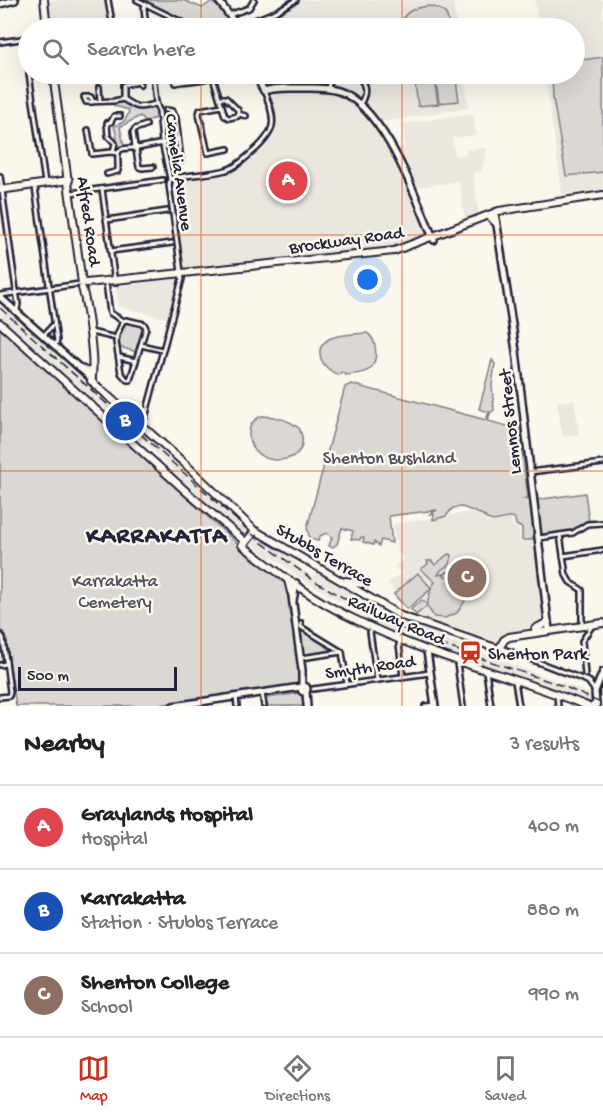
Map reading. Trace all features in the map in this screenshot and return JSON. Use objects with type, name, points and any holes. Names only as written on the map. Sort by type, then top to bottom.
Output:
[{"type":"main road","points":[[43,0],[45,18]]},
{"type":"main road","name":"Alfred Road","points":[[55,84],[96,377],[92,381]]},
{"type":"main road","points":[[1,190],[68,180]]},
{"type":"main road","name":"Brockway Road","points":[[83,285],[394,251],[494,214],[603,196]]},
{"type":"main road","points":[[494,214],[496,223]]},
{"type":"main road","name":"Railway Road","points":[[0,323],[263,559],[307,592],[344,615],[400,642],[557,694],[583,705]]},
{"type":"main road","name":"Alfred Road","points":[[90,332],[92,381]]},
{"type":"main road","points":[[80,368],[88,372],[92,370]]},
{"type":"main road","name":"Stubbs Terrace","points":[[92,381],[143,423],[255,529],[410,618],[498,646]]},
{"type":"main road","points":[[243,541],[255,529]]},
{"type":"main road","name":"Stubbs Terrace","points":[[255,529],[373,598]]},
{"type":"main road","points":[[345,581],[361,584]]},
{"type":"main road","points":[[291,592],[294,583]]},
{"type":"main road","points":[[498,646],[509,637],[550,626],[603,621]]},
{"type":"main road","points":[[498,646],[506,636],[535,629],[603,621]]},
{"type":"street","points":[[0,4],[15,0]]},
{"type":"street","points":[[108,0],[111,18]]},
{"type":"street","points":[[137,0],[172,18]]},
{"type":"street","points":[[218,0],[230,18]]},
{"type":"street","points":[[240,18],[254,0]]},
{"type":"street","points":[[262,18],[296,0]]},
{"type":"street","points":[[145,5],[146,18]]},
{"type":"street","points":[[0,42],[18,39]]},
{"type":"street","points":[[30,84],[45,183]]},
{"type":"street","points":[[123,99],[123,85],[128,84]]},
{"type":"street","name":"Camelia Avenue","points":[[154,84],[170,179],[168,185],[182,275]]},
{"type":"street","points":[[215,84],[222,112],[228,118],[235,118],[239,114]]},
{"type":"street","points":[[170,179],[229,169],[238,165],[261,146],[270,134],[273,121],[272,107],[260,84]]},
{"type":"street","points":[[328,89],[329,84]]},
{"type":"street","points":[[360,104],[366,88],[364,84]]},
{"type":"street","points":[[99,87],[100,101]]},
{"type":"street","points":[[264,91],[328,89],[338,91],[360,104],[379,126],[407,174],[433,238]]},
{"type":"street","points":[[220,98],[226,98],[239,114]]},
{"type":"street","points":[[93,102],[123,99],[134,107],[156,104]]},
{"type":"street","points":[[222,106],[200,110],[199,114],[208,153],[228,149]]},
{"type":"street","points":[[166,110],[174,112],[181,161]]},
{"type":"street","points":[[239,114],[246,116]]},
{"type":"street","points":[[107,174],[117,171],[115,146],[108,136],[108,123],[114,116],[120,116]]},
{"type":"street","points":[[146,125],[133,132],[140,166],[142,168],[153,167]]},
{"type":"street","points":[[88,130],[92,154],[115,153],[124,147],[136,148],[178,140]]},
{"type":"street","points":[[0,176],[18,306],[16,312]]},
{"type":"street","points":[[70,193],[163,180]]},
{"type":"street","points":[[35,185],[55,323],[57,341],[55,346]]},
{"type":"street","points":[[102,189],[115,282]]},
{"type":"street","points":[[106,220],[167,212]]},
{"type":"street","name":"Lemnos Street","points":[[494,214],[500,239],[516,351],[529,472],[550,626]]},
{"type":"street","name":"Lemnos Street","points":[[496,223],[500,239]]},
{"type":"street","points":[[111,251],[172,243]]},
{"type":"street","points":[[143,423],[182,275]]},
{"type":"street","points":[[106,283],[110,313],[123,321],[128,320],[145,326],[132,379],[127,380],[121,373],[116,338],[123,321]]},
{"type":"street","name":"Brockway Road","points":[[0,296],[83,285]]},
{"type":"street","name":"Stubbs Terrace","points":[[0,296],[92,381]]},
{"type":"street","points":[[43,336],[55,323]]},
{"type":"street","points":[[90,332],[116,338]]},
{"type":"street","points":[[141,345],[162,350]]},
{"type":"street","points":[[119,357],[136,361]]},
{"type":"street","name":"Stubbs Terrace","points":[[73,362],[92,381]]},
{"type":"street","points":[[529,472],[603,463]]},
{"type":"street","points":[[538,538],[573,533],[587,524],[603,523]]},
{"type":"street","points":[[560,535],[567,577],[570,582],[582,590],[581,624]]},
{"type":"street","points":[[563,556],[603,550]]},
{"type":"street","points":[[293,601],[294,583]]},
{"type":"street","points":[[291,592],[307,705]]},
{"type":"street","points":[[301,623],[301,627],[342,652],[347,684]]},
{"type":"street","points":[[592,624],[582,641],[587,679],[599,687]]},
{"type":"street","points":[[372,630],[377,680]]},
{"type":"street","points":[[0,634],[3,638],[10,692],[9,696],[0,697]]},
{"type":"street","points":[[400,642],[403,677]]},
{"type":"street","name":"Stubbs Terrace","points":[[498,646],[587,679]]},
{"type":"street","name":"Stubbs Terrace","points":[[498,646],[514,653]]},
{"type":"street","points":[[425,706],[435,705],[429,651]]},
{"type":"street","points":[[301,658],[342,652]]},
{"type":"street","points":[[457,661],[463,706]]},
{"type":"street","points":[[0,665],[6,664]]},
{"type":"street","points":[[486,671],[491,706]]},
{"type":"street","points":[[596,705],[603,672]]},
{"type":"street","name":"Smyth Road","points":[[313,689],[430,673]]},
{"type":"street","points":[[599,687],[603,677]]},
{"type":"street","points":[[515,681],[519,706]]},
{"type":"street","name":"Smyth Road","points":[[173,706],[237,701],[303,689]]},
{"type":"street","points":[[557,694],[558,706]]},
{"type":"street","points":[[263,695],[264,706]]},
{"type":"shaded area","points":[[49,0],[105,0],[107,18],[50,18]]},
{"type":"shaded area","points":[[301,0],[453,0],[456,18],[266,18],[284,11]]},
{"type":"shaded area","points":[[535,0],[603,0],[603,193],[563,199],[546,84],[585,84],[585,18],[538,18]]},
{"type":"shaded area","points":[[265,84],[465,84],[469,108],[380,122],[362,102],[341,88],[326,85],[266,86]]},
{"type":"shaded area","points":[[322,90],[338,93],[352,102],[365,113],[376,128],[403,175],[427,236],[399,248],[186,272],[182,269],[170,181],[231,171],[265,146],[272,137],[277,117],[268,94],[270,91]]},
{"type":"shaded area","points":[[473,113],[476,135],[452,138],[455,156],[466,154],[466,150],[487,148],[481,172],[473,173],[479,215],[465,220],[459,181],[413,188],[394,151],[405,145],[402,124]]},
{"type":"shaded area","points":[[177,279],[179,281],[169,319],[118,306],[116,286]]},
{"type":"shaded area","points":[[1,304],[105,398],[114,407],[113,409],[142,433],[146,432],[152,440],[207,488],[250,530],[247,534],[239,532],[171,472],[173,469],[111,410],[99,402],[97,405],[41,355],[43,352],[41,350],[37,352],[0,319],[0,312],[8,318],[0,307],[10,315]]},
{"type":"shaded area","points":[[574,400],[579,434],[563,437],[557,402]]},
{"type":"shaded area","points":[[485,510],[487,523],[512,518],[514,528],[518,528],[521,542],[534,540],[545,620],[543,623],[506,635],[496,643],[487,642],[405,610],[391,594],[394,591],[388,583],[401,573],[395,566],[404,559],[397,550],[393,524]]},
{"type":"shaded area","points":[[254,534],[265,543],[282,549],[298,566],[313,577],[317,573],[321,576],[324,574],[349,588],[365,603],[362,607],[367,610],[374,607],[402,622],[444,634],[445,641],[466,645],[471,651],[588,693],[595,700],[583,701],[580,697],[471,662],[470,656],[460,658],[437,650],[367,620],[361,611],[302,579],[272,557],[268,558],[250,541]]},
{"type":"green space","points":[[142,0],[183,0],[202,8],[211,2],[222,10],[227,18],[175,18]]},
{"type":"green space","points":[[428,6],[437,8],[444,12],[448,18],[403,18],[413,10]]},
{"type":"green space","points":[[603,57],[603,172],[566,176],[552,84],[585,84],[585,60]]},
{"type":"green space","points":[[415,84],[435,84],[438,104],[418,106]]},
{"type":"green space","points":[[436,84],[456,84],[459,101],[439,103]]},
{"type":"green space","points":[[124,101],[135,109],[155,106],[157,118],[149,120],[147,124],[140,116],[120,127],[124,146],[117,152],[114,151],[117,138],[114,126],[124,121],[129,110],[112,103]]},
{"type":"green space","points":[[125,322],[143,327],[137,352],[119,347],[120,333]]},
{"type":"green space","name":"Karrakatta Cemetery","points":[[0,328],[239,545],[289,585],[300,680],[295,687],[150,706],[16,706],[5,633],[0,631]]},
{"type":"green space","points":[[367,333],[373,340],[376,350],[375,360],[368,371],[346,375],[341,372],[339,375],[328,369],[320,354],[329,339]]},
{"type":"green space","name":"Shenton Bushland","points":[[492,360],[495,364],[492,385],[494,410],[490,413],[488,421],[519,429],[528,497],[524,499],[530,500],[534,537],[531,540],[522,540],[522,528],[516,525],[513,517],[493,521],[462,507],[453,508],[446,516],[433,520],[434,514],[430,514],[437,510],[389,516],[392,543],[381,540],[379,546],[374,542],[373,545],[363,542],[364,538],[361,537],[360,540],[351,539],[353,531],[342,528],[337,544],[333,547],[329,546],[332,537],[326,533],[320,536],[318,541],[310,539],[307,528],[345,387],[351,384],[486,420],[489,412],[479,409]]},
{"type":"green space","points":[[262,416],[282,419],[299,428],[302,441],[299,451],[281,460],[269,459],[259,454],[252,446],[249,431],[252,423]]},
{"type":"green space","points":[[585,493],[589,521],[573,532],[540,536],[536,500]]},
{"type":"green space","points":[[448,554],[452,555],[450,564],[438,575],[443,574],[446,577],[444,574],[455,567],[458,574],[472,582],[473,579],[477,581],[478,588],[474,587],[457,613],[445,618],[434,617],[427,606],[416,615],[411,609],[422,600],[427,605],[431,589],[407,609],[394,594],[418,573],[431,588],[435,582],[421,569],[428,564],[427,561],[432,561],[435,565]]},
{"type":"green space","points":[[299,629],[338,650],[337,652],[303,656]]},
{"type":"green space","points":[[300,693],[304,706],[266,706],[266,698]]},
{"type":"railway","points":[[0,308],[261,542],[313,580],[363,609]]},
{"type":"railway","points":[[365,612],[427,640],[563,686],[603,704]]},
{"type":"place","name":"Graylands Hospital","points":[[288,181]]},
{"type":"place","name":"Karrakatta","points":[[125,421]]},
{"type":"place","name":"Shenton College","points":[[467,578]]},
{"type":"place","name":"Shenton Park","points":[[470,653]]},
{"type":"district","name":"KARRAKATTA","points":[[157,534]]}]
